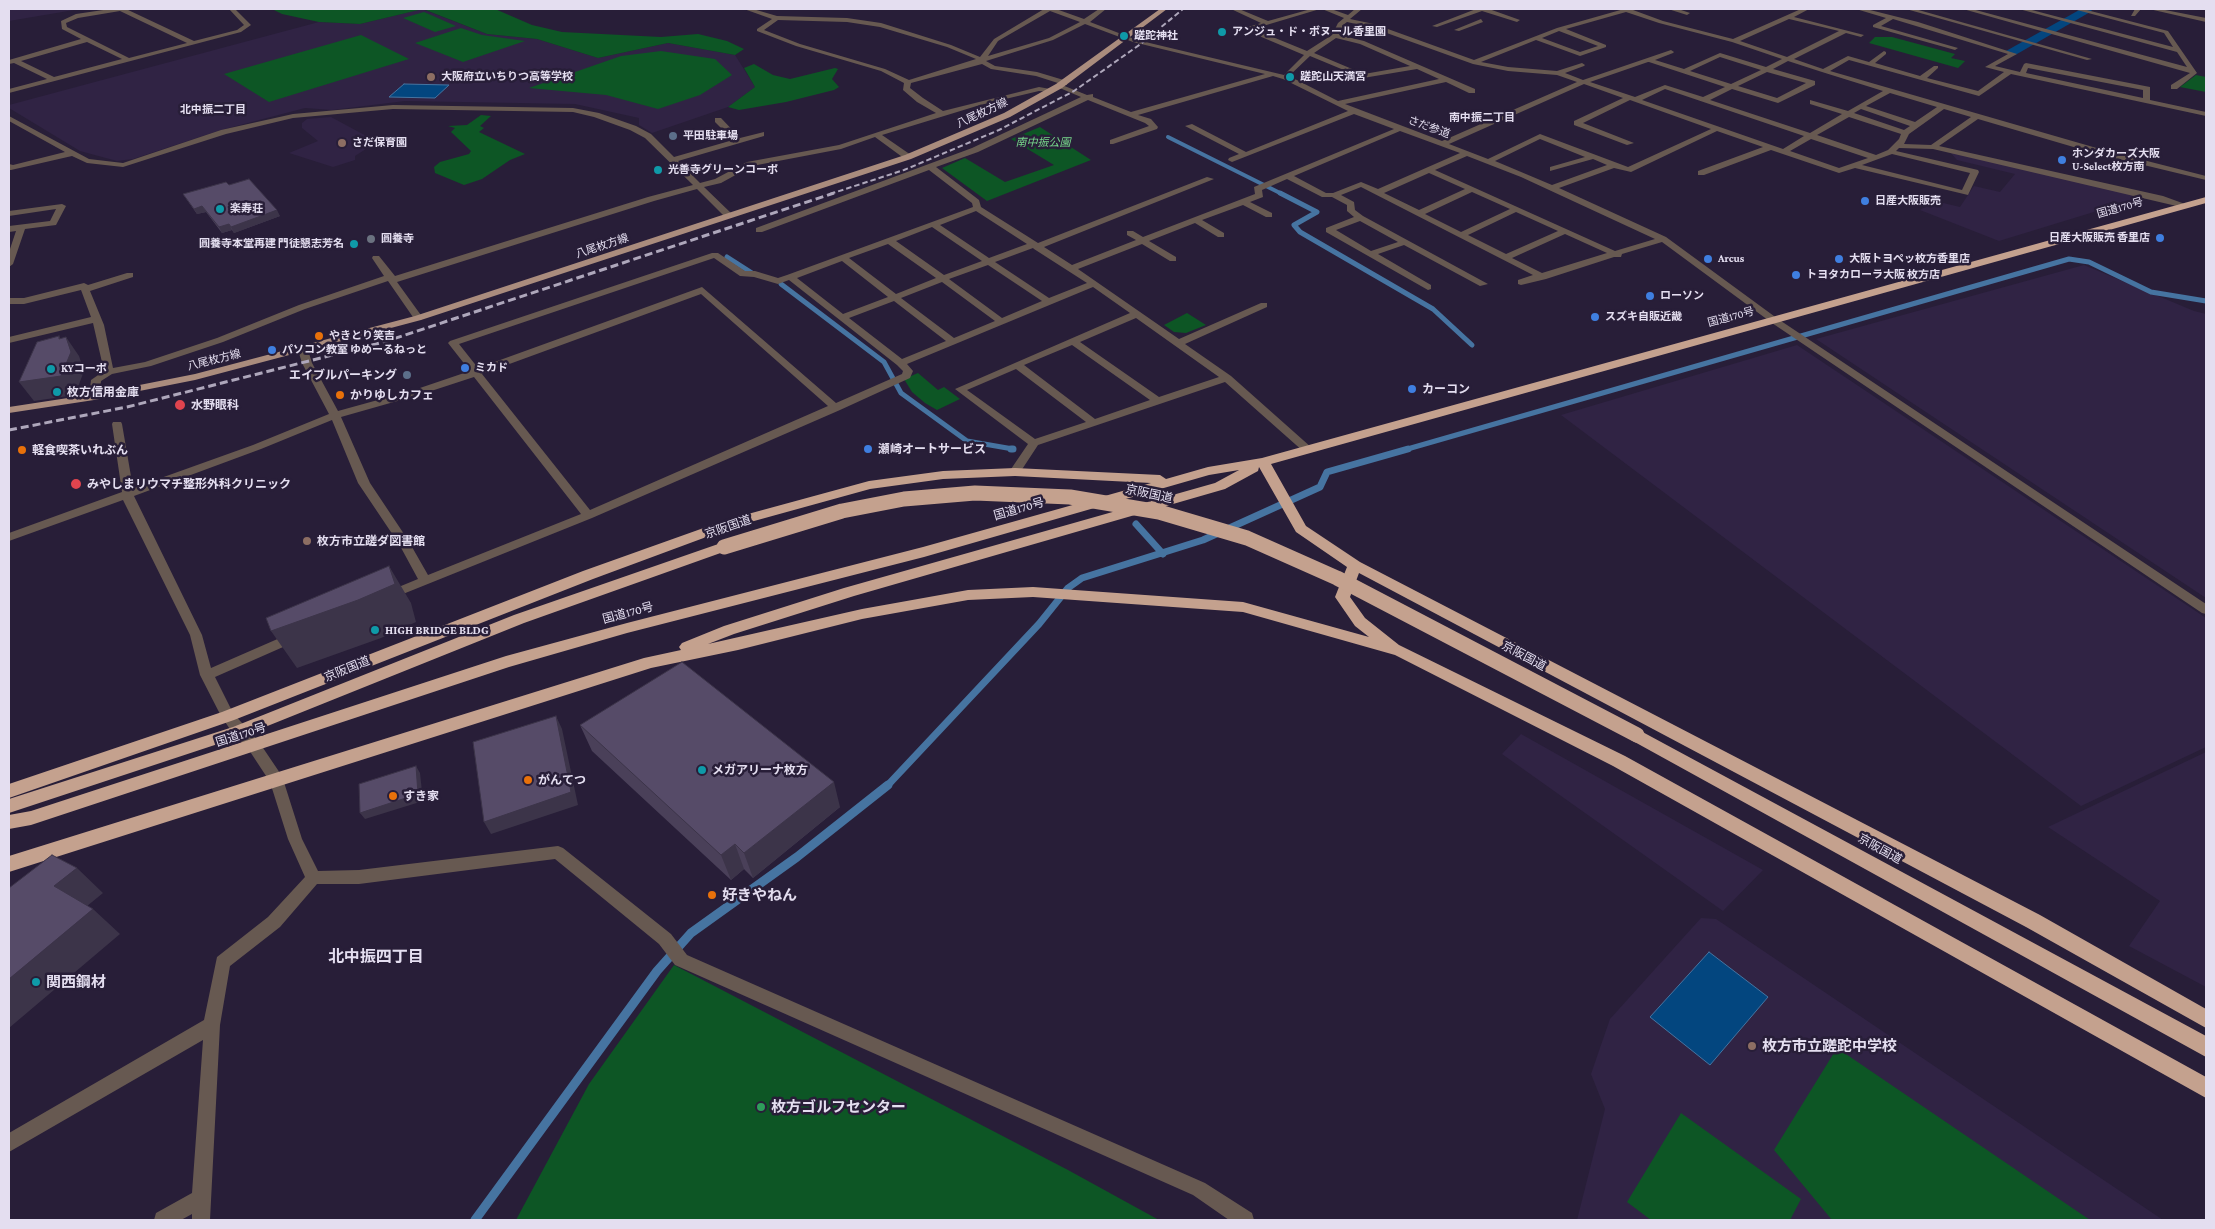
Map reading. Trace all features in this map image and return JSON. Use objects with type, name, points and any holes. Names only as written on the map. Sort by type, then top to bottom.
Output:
[{"type":"highway","name":"国道170号","points":[[9,822],[31,818],[506,662],[924,552],[1208,471],[1263,462],[1308,450],[2206,200]]},
{"type":"highway","name":"国道170号","points":[[650,662],[729,630],[849,592],[1220,486],[1263,462]]},
{"type":"highway","points":[[1263,462],[1301,529],[1355,565],[2034,921],[2206,1019]]},
{"type":"highway","points":[[9,791],[228,716],[588,575],[731,523],[869,485],[943,475],[1015,472],[1141,480],[1179,479]]},
{"type":"highway","name":"京阪国道","points":[[9,806],[238,731],[519,619],[724,547],[842,511],[904,499],[967,494],[1070,497],[1159,512],[1247,538],[1336,578],[1637,736],[2206,1047]]},
{"type":"highway","points":[[1355,565],[1342,597],[1360,622],[1400,652],[1619,761],[2206,1088]]},
{"type":"highway","points":[[9,864],[650,662],[738,644],[862,614],[968,595],[1033,592],[1083,594],[1242,607],[1400,652]]},
{"type":"main road","name":"八尾枚方線","points":[[9,410],[94,397],[195,377],[303,350],[418,318],[908,157],[1007,115],[1058,86],[1127,38],[1164,9]]},
{"type":"street","points":[[127,59],[64,28],[63,22],[76,16],[121,9],[193,42]]},
{"type":"street","points":[[9,91],[51,78],[239,31],[248,25],[232,9]]},
{"type":"street","points":[[747,9],[777,18],[847,20],[881,25],[949,46],[974,56],[980,62],[993,68],[1036,74],[1058,86],[1090,96],[1148,121],[1154,127],[1113,142]]},
{"type":"street","points":[[980,62],[996,40],[1049,9]]},
{"type":"street","name":"さだ参道","points":[[1049,9],[1087,20],[1127,38],[1285,77],[1354,111],[1489,161],[1663,239],[1808,343],[2206,610]]},
{"type":"street","points":[[777,18],[759,30],[882,70],[908,82],[980,62],[1051,39],[1087,20],[1103,9]]},
{"type":"street","points":[[1317,9],[1247,29],[1363,76],[1417,67]]},
{"type":"street","points":[[1325,9],[1348,19],[1372,25],[1475,63],[1508,69],[1558,73],[1839,171],[1891,152],[1903,140],[1905,132],[1944,106]]},
{"type":"street","points":[[1285,77],[1308,53],[1335,36],[1340,24],[1359,9]]},
{"type":"street","points":[[1435,26],[1482,9],[1517,20]]},
{"type":"street","points":[[1475,63],[1536,38],[1628,9],[1661,22],[1734,41],[1824,71],[1977,116],[2097,151],[2206,178]]},
{"type":"street","points":[[1671,9],[1687,13]]},
{"type":"street","points":[[1734,41],[1806,9]]},
{"type":"street","points":[[1859,9],[2013,53],[1988,67],[2206,114]]},
{"type":"street","points":[[1909,9],[2089,59]]},
{"type":"street","points":[[1966,9],[2192,71]]},
{"type":"street","points":[[2022,9],[2179,51]]},
{"type":"street","points":[[2076,9],[2166,32],[2194,73],[2174,87]]},
{"type":"street","points":[[2132,16],[2138,9]]},
{"type":"street","points":[[2152,9],[2190,20],[2205,19]]},
{"type":"street","points":[[1239,10],[1267,24]]},
{"type":"street","points":[[2035,44],[2073,23],[2089,11]]},
{"type":"street","points":[[1788,17],[1861,35]]},
{"type":"street","points":[[1892,17],[1874,26],[1955,48]]},
{"type":"street","points":[[1448,21],[1466,27]]},
{"type":"street","points":[[1458,30],[1481,21]]},
{"type":"street","points":[[1536,38],[1580,54],[1604,46],[1559,30]]},
{"type":"street","points":[[1704,100],[1844,31]]},
{"type":"street","points":[[1335,36],[1362,42],[1472,91]]},
{"type":"street","points":[[11,61],[89,40]]},
{"type":"street","points":[[1442,144],[1583,82],[1650,61],[1671,52]]},
{"type":"street","points":[[1870,64],[1884,53]]},
{"type":"street","points":[[1650,61],[1778,101],[1812,83],[1720,55],[1685,71]]},
{"type":"street","points":[[1824,71],[1848,58],[1979,94],[2009,72]]},
{"type":"street","points":[[11,61],[51,78]]},
{"type":"street","points":[[1558,73],[1582,65]]},
{"type":"street","points":[[2022,75],[2026,65],[2147,90],[2146,102]]},
{"type":"street","points":[[1922,78],[1936,68]]},
{"type":"street","points":[[1132,114],[1274,74]]},
{"type":"street","points":[[1337,103],[1444,80]]},
{"type":"street","points":[[908,82],[906,88],[920,100],[944,114]]},
{"type":"street","points":[[94,397],[96,380],[109,372],[147,364],[220,340],[302,307],[725,178],[750,164],[840,147],[915,121],[1039,89],[1058,86]]},
{"type":"street","points":[[1630,143],[1577,123],[1666,86],[1877,158]]},
{"type":"street","points":[[1783,152],[1889,90]]},
{"type":"street","points":[[759,230],[975,150],[1090,96]]},
{"type":"street","points":[[1813,102],[1905,132]]},
{"type":"street","points":[[9,118],[87,161],[123,165],[224,132],[293,116],[393,107],[545,108],[573,110],[596,115],[633,128],[648,136],[730,216]]},
{"type":"street","points":[[1861,107],[1916,125]]},
{"type":"street","points":[[1232,160],[1354,111]]},
{"type":"street","points":[[1933,148],[1977,116]]},
{"type":"street","points":[[718,120],[738,140]]},
{"type":"street","points":[[1189,126],[1244,154]]},
{"type":"street","points":[[1071,268],[1260,195],[1257,189],[1263,186],[1400,129]]},
{"type":"street","points":[[1489,161],[1540,136],[1628,170],[1716,129]]},
{"type":"street","points":[[672,160],[761,134]]},
{"type":"street","points":[[876,134],[890,146],[908,157]]},
{"type":"street","points":[[1898,146],[1933,148],[2160,198],[2182,206]]},
{"type":"street","points":[[1701,173],[1771,147]]},
{"type":"street","points":[[1856,166],[1965,193],[1975,172],[1891,152]]},
{"type":"street","points":[[9,166],[11,168],[74,153]]},
{"type":"street","points":[[1380,192],[1467,153]]},
{"type":"street","points":[[1553,169],[1592,157]]},
{"type":"street","points":[[1551,188],[1614,165]]},
{"type":"street","points":[[931,167],[976,202],[976,208]]},
{"type":"street","points":[[1429,170],[1618,255]]},
{"type":"street","points":[[1287,176],[1325,195],[1334,195],[1361,184],[1380,192],[1543,277]]},
{"type":"street","points":[[843,318],[1207,177],[1220,184]]},
{"type":"street","points":[[1420,213],[1472,189]]},
{"type":"street","points":[[1334,195],[1350,204],[1351,212],[1360,218],[1484,284]]},
{"type":"street","points":[[1242,202],[1269,215]]},
{"type":"street","points":[[9,213],[62,206],[53,223],[9,229]]},
{"type":"street","points":[[588,515],[453,343],[714,251],[743,274],[755,274],[778,281],[976,208]]},
{"type":"street","points":[[976,208],[1094,283],[1179,343],[1227,378],[1308,450]]},
{"type":"street","points":[[1461,235],[1517,209]]},
{"type":"street","points":[[1360,218],[1330,230],[1428,287]]},
{"type":"street","points":[[1195,220],[1221,235]]},
{"type":"street","points":[[933,224],[1049,302]]},
{"type":"street","points":[[9,264],[22,227]]},
{"type":"street","points":[[1505,258],[1565,231]]},
{"type":"street","points":[[1130,233],[1173,259]]},
{"type":"street","points":[[1521,282],[1618,255],[1663,239]]},
{"type":"street","points":[[889,240],[1001,321]]},
{"type":"street","points":[[1370,254],[1405,242]]},
{"type":"street","points":[[842,257],[952,341]]},
{"type":"street","points":[[376,258],[392,278],[418,318]]},
{"type":"street","points":[[86,289],[130,275]]},
{"type":"street","points":[[377,601],[588,515],[906,376],[908,371],[901,362],[790,276]]},
{"type":"street","points":[[1400,284],[1413,279]]},
{"type":"street","points":[[901,362],[1094,283]]},
{"type":"street","points":[[9,301],[24,301],[84,286],[96,319],[109,372]]},
{"type":"street","points":[[9,538],[266,444],[335,415],[418,392],[475,373],[702,290],[836,408]]},
{"type":"street","points":[[1179,343],[1264,305]]},
{"type":"street","points":[[1034,443],[960,389],[1137,314]]},
{"type":"street","points":[[9,340],[96,319]]},
{"type":"street","points":[[1072,341],[1158,401]]},
{"type":"street","points":[[303,350],[335,415],[364,483],[404,543],[426,581]]},
{"type":"street","points":[[1017,365],[1094,423]]},
{"type":"street","points":[[1015,472],[1034,443],[1227,378]]},
{"type":"street","points":[[117,424],[129,500],[196,635],[207,675],[228,716],[238,731],[254,746],[277,780],[295,839],[314,878]]},
{"type":"street","points":[[207,675],[305,632]]},
{"type":"street","points":[[201,1220],[212,1025],[223,962],[274,922],[314,878],[359,877],[558,852],[665,939],[681,960],[1199,1189],[1245,1220]]},
{"type":"street","points":[[9,1143],[212,1025]]},
{"type":"street","points":[[163,1220],[201,1198]]},
{"type":"shaded area","points":[[9,9],[80,9],[9,21]]},
{"type":"shaded area","name":"大阪府立いちりつ高等学校","points":[[422,9],[487,34],[537,39],[598,58],[668,43],[735,55],[755,87],[728,107],[652,133],[639,125],[639,118],[575,104],[405,101],[332,110],[305,108],[221,130],[133,159],[117,161],[80,151],[9,108],[9,105],[319,22],[360,24]]},
{"type":"shaded area","name":"さだ保育園","points":[[331,117],[370,138],[372,145],[355,156],[355,160],[333,167],[289,153],[318,141],[302,128],[302,123],[307,119]]},
{"type":"shaded area","points":[[1950,152],[2146,196],[1999,241],[1920,210],[1935,201],[1960,207],[1974,186],[2000,192],[2015,174],[1957,160]]},
{"type":"shaded area","points":[[2084,265],[2194,311],[2206,314],[2206,598],[1816,339]]},
{"type":"shaded area","points":[[1797,345],[2206,618],[2206,747],[2081,806],[1561,415]]},
{"type":"shaded area","points":[[1521,734],[1763,870],[1723,911],[1502,754]]},
{"type":"shaded area","points":[[2206,752],[2206,987],[2129,946],[2160,901],[2048,827]]},
{"type":"shaded area","name":"枚方市立蹉跎中学校","points":[[1701,918],[1716,919],[2163,1220],[1577,1220],[1605,1109],[1591,1074],[1610,1019]]},
{"type":"green space","points":[[272,9],[423,9],[360,24],[319,22],[282,14]]},
{"type":"green space","points":[[423,9],[495,9],[532,25],[562,32],[661,37],[698,34],[727,41],[744,49],[735,55],[668,43],[598,58],[537,39],[487,34]]},
{"type":"green space","points":[[424,12],[456,26],[435,32],[403,18]]},
{"type":"green space","points":[[461,28],[482,35],[525,41],[463,62],[415,43]]},
{"type":"green space","points":[[361,35],[409,59],[269,102],[224,74]]},
{"type":"green space","points":[[1875,37],[1892,37],[1955,54],[1951,58],[1965,61],[1958,68],[1869,43]]},
{"type":"green space","points":[[661,51],[715,59],[732,75],[700,95],[658,109],[606,95],[529,88],[621,56]]},
{"type":"green space","points":[[754,64],[773,75],[790,79],[835,68],[838,69],[832,79],[839,87],[834,90],[786,102],[739,110],[728,107],[755,87],[744,68]]},
{"type":"green space","points":[[2196,75],[2206,77],[2206,92],[2180,87]]},
{"type":"green space","points":[[481,115],[491,116],[480,126],[484,128],[479,132],[525,154],[510,160],[482,179],[464,185],[435,173],[434,167],[440,162],[469,154],[471,151],[451,132],[455,128],[448,126],[467,125]]},
{"type":"green space","name":"南中振公園","points":[[1040,127],[1091,160],[987,201],[942,168],[965,158],[1005,182],[1054,165],[1011,139]]},
{"type":"green space","points":[[1187,313],[1206,325],[1186,333],[1174,332],[1164,325]]},
{"type":"green space","points":[[918,373],[938,390],[944,387],[960,399],[937,410],[925,403],[912,392],[904,379]]},
{"type":"green space","name":"枚方ゴルフセンター","points":[[674,965],[1068,1170],[1159,1220],[516,1220],[589,1084]]},
{"type":"green space","points":[[1837,1048],[2090,1220],[1832,1220],[1774,1150]]},
{"type":"green space","points":[[1681,1113],[1801,1199],[1790,1220],[1651,1220],[1627,1202]]},
{"type":"water","points":[[404,84],[449,85],[435,98],[389,97]]},
{"type":"water","points":[[1709,952],[1768,997],[1710,1065],[1650,1017]]},
{"type":"building","points":[[249,179],[277,210],[231,227],[229,224],[219,227],[202,206],[194,209],[183,194],[226,182],[229,185]]},
{"type":"building","points":[[59,336],[59,339],[66,337],[71,352],[61,376],[19,382],[37,342]]},
{"type":"building","points":[[389,566],[395,584],[358,600],[271,631],[266,618]]},
{"type":"building","name":"メガアリーナ枚方","points":[[682,662],[834,782],[744,853],[735,844],[721,855],[580,725]]},
{"type":"building","name":"がんてつ","points":[[556,716],[571,792],[484,822],[473,742]]},
{"type":"building","name":"すき家","points":[[416,766],[418,794],[360,813],[359,784]]},
{"type":"building","points":[[52,855],[77,868],[54,886],[93,909],[9,979],[9,888]]},
{"type":"waterway","points":[[2012,51],[2086,11]]},
{"type":"waterway","points":[[1168,137],[1280,193]]},
{"type":"waterway","points":[[1280,193],[1317,212],[1294,225],[1300,232],[1433,309],[1472,345]]},
{"type":"waterway","points":[[727,257],[752,273]]},
{"type":"waterway","points":[[1404,450],[2069,259],[2089,262],[2151,292],[2206,301]]},
{"type":"waterway","points":[[781,284],[884,362],[901,393],[967,441],[1013,449],[1011,449]]},
{"type":"waterway","points":[[1162,553],[1203,540],[1320,487],[1327,472],[1408,449]]},
{"type":"waterway","points":[[1136,524],[1162,553]]},
{"type":"waterway","points":[[888,785],[1039,624],[1068,588],[1082,578],[1162,553]]},
{"type":"waterway","points":[[475,1220],[657,971],[691,933],[797,857],[888,785]]},
{"type":"railway","points":[[830,194],[904,170],[999,130],[1074,91],[1142,43],[1183,9]]},
{"type":"railway","points":[[9,430],[127,407],[384,342],[834,193]]},
{"type":"place","name":"アンジュ・ド・ボヌール香里園","points":[[1222,32]]},
{"type":"place","name":"蹉跎神社","points":[[1124,36]]},
{"type":"place","name":"大阪府立いちりつ高等学校","points":[[431,77]]},
{"type":"place","name":"蹉跎山天満宮","points":[[1290,77]]},
{"type":"place","name":"平田駐車場","points":[[673,136]]},
{"type":"place","name":"さだ保育園","points":[[342,143]]},
{"type":"place","name":"ホンダカーズ大阪 U-Select枚方南","points":[[2062,160]]},
{"type":"place","name":"光善寺グリーンコーポ","points":[[658,170]]},
{"type":"place","name":"日産大阪販売","points":[[1865,201]]},
{"type":"place","name":"楽寿荘","points":[[220,209]]},
{"type":"place","name":"日産大阪販売 香里店","points":[[2160,238]]},
{"type":"place","name":"圓養寺","points":[[371,239]]},
{"type":"place","name":"圓養寺本堂再建 門徒懇志芳名","points":[[354,244]]},
{"type":"place","name":"Arcus","points":[[1708,259]]},
{"type":"place","name":"大阪トヨペッ枚方香里店","points":[[1839,259]]},
{"type":"place","name":"トヨタカローラ大阪 枚方店","points":[[1796,275]]},
{"type":"place","name":"ローソン","points":[[1650,296]]},
{"type":"place","name":"スズキ自販近畿","points":[[1595,317]]},
{"type":"place","name":"やきとり笑吉","points":[[319,336]]},
{"type":"place","name":"パソコン教室 ゆめーるねっと","points":[[272,350]]},
{"type":"place","name":"ミカド","points":[[465,368]]},
{"type":"place","name":"KYコーポ","points":[[51,369]]},
{"type":"place","name":"エイブルパーキング","points":[[407,375]]},
{"type":"place","name":"カーコン","points":[[1412,389]]},
{"type":"place","name":"枚方信用金庫","points":[[57,392]]},
{"type":"place","name":"かりゆしカフェ","points":[[340,395]]},
{"type":"place","name":"水野眼科","points":[[180,405]]},
{"type":"place","name":"瀬崎オートサービス","points":[[868,449]]},
{"type":"place","name":"軽食喫茶いれぶん","points":[[22,450]]},
{"type":"place","name":"みやしまリウマチ整形外科クリニック","points":[[76,484]]},
{"type":"place","name":"枚方市立蹉ダ図書館","points":[[307,541]]},
{"type":"place","name":"HIGH BRIDGE BLDG","points":[[375,630]]},
{"type":"place","name":"メガアリーナ枚方","points":[[702,770]]},
{"type":"place","name":"がんてつ","points":[[528,780]]},
{"type":"place","name":"すき家","points":[[393,796]]},
{"type":"place","name":"好きやねん","points":[[712,895]]},
{"type":"place","name":"関西鋼材","points":[[36,982]]},
{"type":"place","name":"枚方市立蹉跎中学校","points":[[1752,1046]]},
{"type":"place","name":"枚方ゴルフセンター","points":[[761,1107]]},
{"type":"district","name":"北中振二丁目","points":[[213,110]]},
{"type":"district","name":"南中振二丁目","points":[[1482,118]]},
{"type":"district","name":"北中振四丁目","points":[[376,957]]}]
